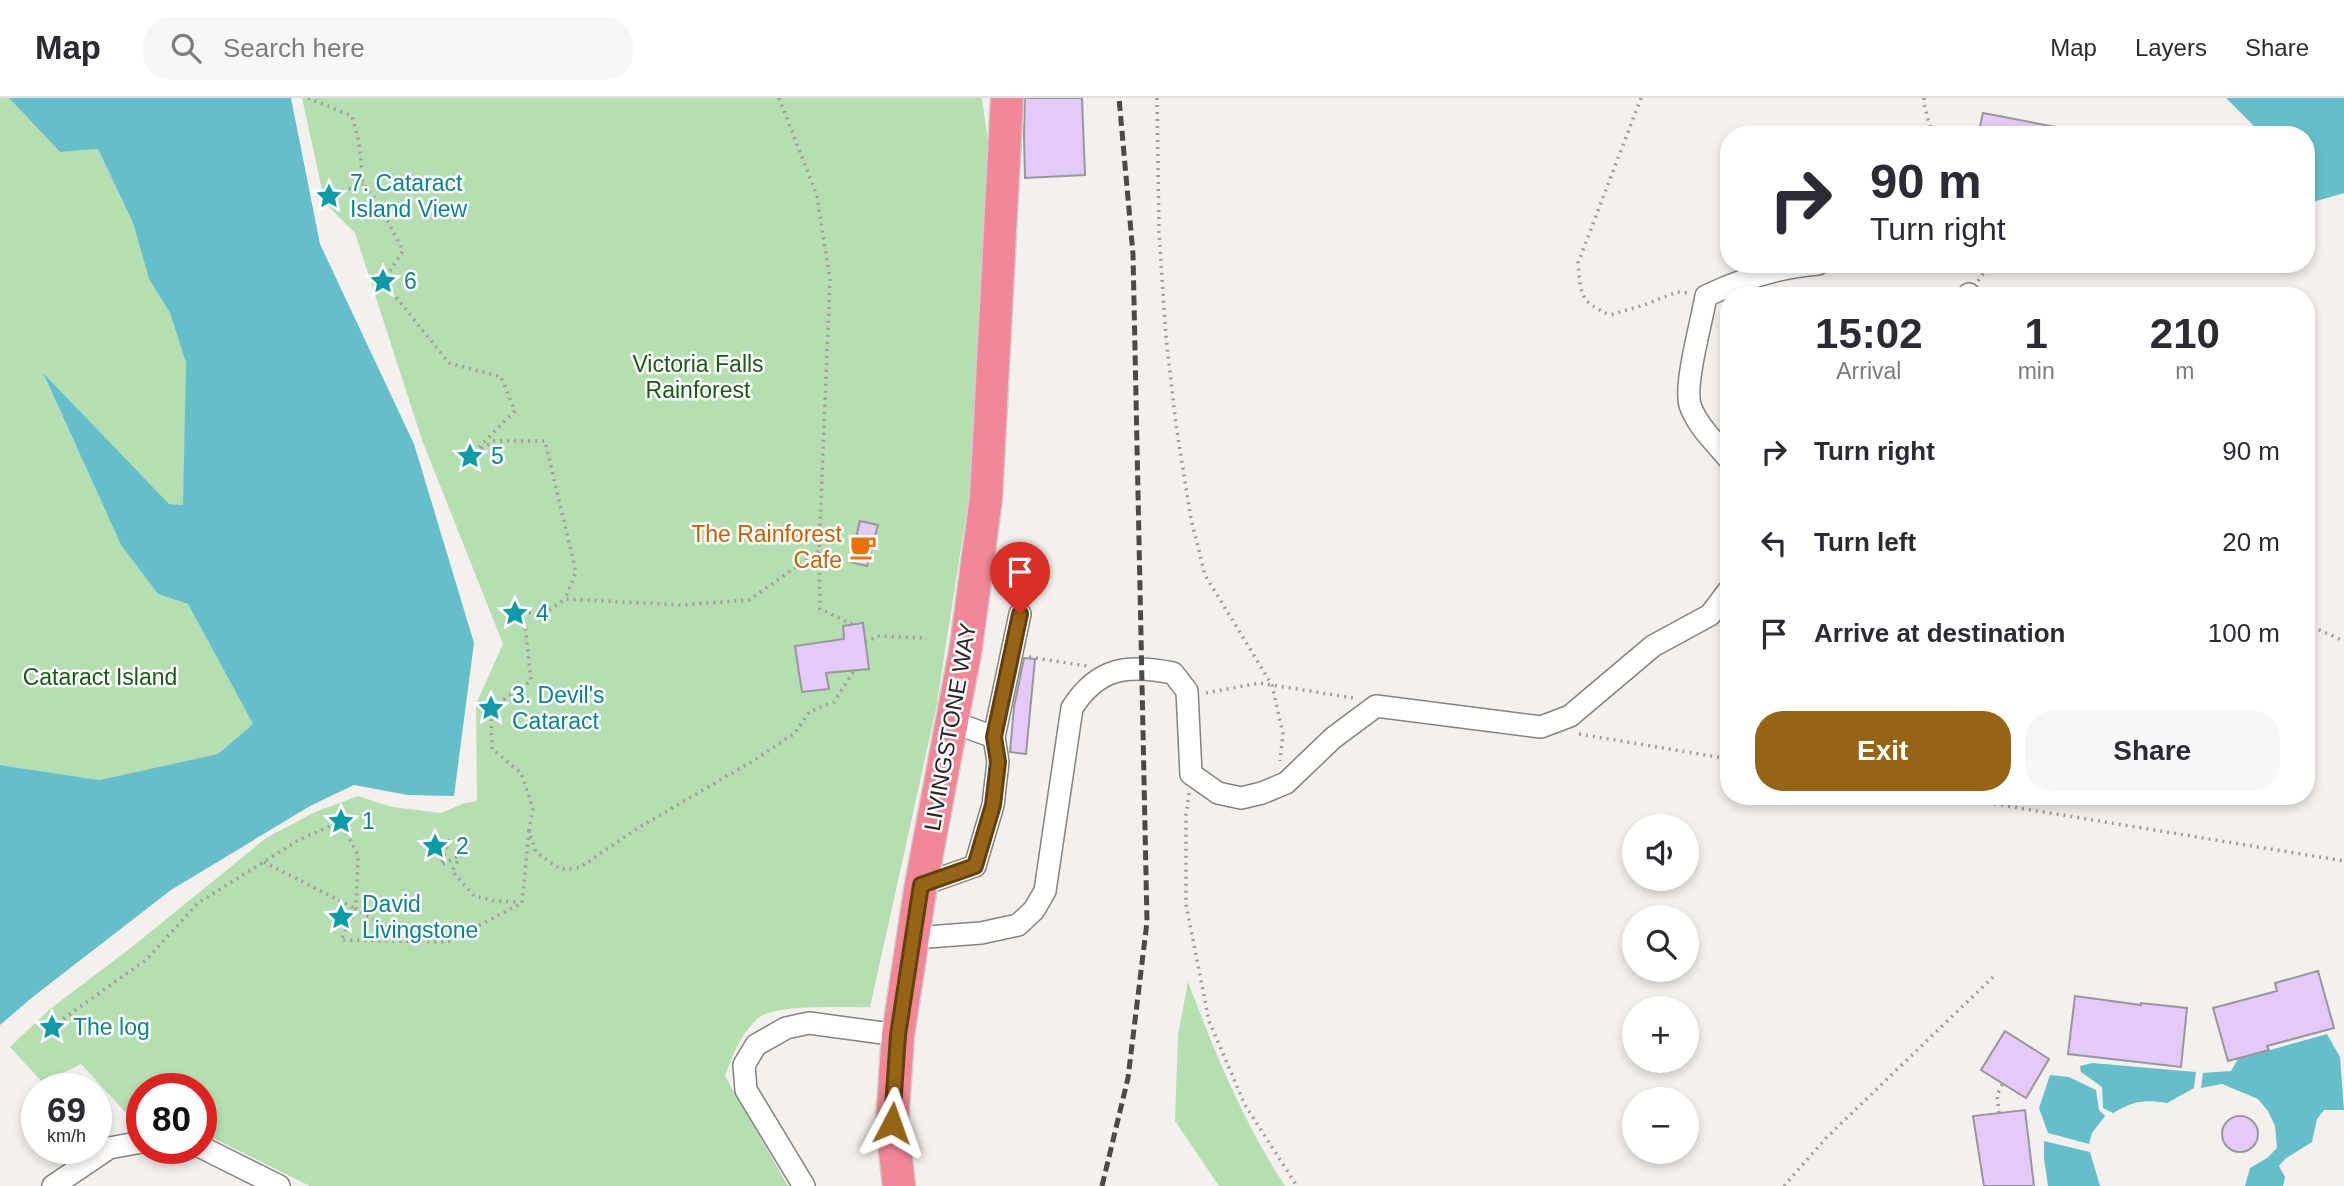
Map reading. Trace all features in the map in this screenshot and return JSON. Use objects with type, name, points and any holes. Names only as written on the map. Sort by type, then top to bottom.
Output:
[{"type":"highway","name":"LIVINGSTONE WAY","points":[[899,1186],[892,1123],[898,1035],[921,885],[966,647],[986,498],[1007,98]]},
{"type":"street","points":[[1726,287],[1767,273]]},
{"type":"street","points":[[1720,290],[1706,296],[1689,387],[1689,403],[1696,419],[1720,448]]},
{"type":"street","points":[[914,938],[981,933],[1018,925],[1034,911],[1045,891],[1072,708],[1083,691],[1099,677],[1142,667],[1173,673],[1187,691],[1191,774],[1217,793],[1241,798],[1286,783],[1333,738],[1376,706],[1541,727],[1570,716],[1653,646],[1710,615],[1720,602]]},
{"type":"street","points":[[921,885],[975,866],[993,805],[998,762],[994,737],[1020,614]]},
{"type":"street","points":[[952,722],[994,737]]},
{"type":"street","points":[[804,1186],[746,1090],[744,1065],[756,1045],[786,1028],[809,1023],[898,1035]]},
{"type":"street","points":[[53,1186],[109,1148],[126,1145]]},
{"type":"street","points":[[217,1155],[279,1186]]},
{"type":"path","points":[[308,98],[352,116],[359,142],[363,184],[379,204],[403,251],[383,281],[449,363],[501,377],[515,411],[470,456],[494,441],[545,441],[576,572],[565,599],[547,612],[515,613],[525,625],[530,681],[491,708],[492,749],[521,773],[533,808],[528,831],[522,903]]},
{"type":"path","points":[[779,98],[817,196],[830,280],[819,551],[820,610],[854,625]]},
{"type":"path","points":[[1157,98],[1159,232],[1166,337],[1176,425],[1191,519],[1205,575],[1272,685],[1283,734],[1280,764],[1262,793]]},
{"type":"path","points":[[1641,98],[1578,263],[1580,290],[1589,305],[1610,314],[1677,292],[1706,296]]},
{"type":"path","points":[[1924,98],[1923,104],[1929,126]]},
{"type":"path","points":[[329,196],[363,184]]},
{"type":"path","points":[[565,599],[682,605],[749,600],[819,551]]},
{"type":"path","points":[[2315,628],[2344,640]]},
{"type":"path","points":[[865,642],[879,636],[927,638]]},
{"type":"path","points":[[1010,653],[1121,670]]},
{"type":"path","points":[[528,831],[536,852],[560,869],[579,868],[638,828],[795,733],[809,712],[834,702],[854,671]]},
{"type":"path","points":[[1187,691],[1210,693],[1259,683],[1364,700],[1376,706]]},
{"type":"path","points":[[1541,727],[1720,757]]},
{"type":"path","points":[[1191,774],[1186,815],[1186,904],[1209,1021],[1245,1105],[1297,1186]]},
{"type":"path","points":[[2001,805],[2344,861]]},
{"type":"path","points":[[52,1027],[147,959],[198,903],[297,841],[341,821],[358,856],[356,909],[341,940],[449,942],[522,903]]},
{"type":"path","points":[[435,846],[449,841],[441,864],[461,855],[452,871],[474,896],[522,903]]},
{"type":"path","points":[[264,862],[356,909],[411,941]]},
{"type":"path","points":[[1784,1186],[1827,1137],[1993,977]]},
{"type":"path","points":[[1999,1113],[1997,1095],[2003,1083]]},
{"type":"green space","name":"Cataract Island","points":[[0,98],[9,98],[60,152],[98,149],[133,223],[149,279],[170,313],[186,363],[184,505],[169,504],[44,376],[121,545],[158,594],[188,604],[253,724],[218,754],[99,780],[0,765]]},
{"type":"green space","name":"Victoria Falls Rainforest","points":[[302,98],[982,98],[992,171],[973,471],[936,709],[870,1007],[793,1008],[766,1014],[757,1019],[746,1032],[725,1076],[788,1186],[310,1186],[217,1140],[217,1073],[126,1073],[126,1113],[112,1098],[112,1073],[89,1073],[81,1064],[63,1073],[34,1073],[10,1047],[50,1009],[132,947],[266,838],[315,812],[358,796],[392,807],[441,813],[477,801],[476,704],[503,644],[422,440],[355,233],[325,203]]},
{"type":"green space","points":[[1188,982],[1231,1087],[1285,1186],[1219,1186],[1175,1121],[1178,1035]]},
{"type":"water","points":[[9,98],[291,98],[320,244],[414,444],[474,643],[454,796],[408,795],[354,785],[310,806],[171,890],[0,1025],[0,765],[99,780],[218,754],[253,724],[188,604],[158,594],[121,545],[43,373],[169,504],[183,505],[186,363],[170,313],[149,279],[133,223],[98,149],[60,152]]},
{"type":"water","points":[[2226,98],[2344,98],[2344,193],[2315,201],[2315,126],[2254,126]]},
{"type":"water","points":[[2327,1034],[2340,1057],[2344,1110],[2324,1110],[2317,1119],[2312,1142],[2285,1159],[2279,1166],[2285,1177],[2283,1186],[2245,1186],[2250,1168],[2277,1148],[2275,1126],[2258,1099],[2222,1084],[2201,1088],[2203,1073],[2231,1071],[2238,1059]]},
{"type":"water","points":[[2092,1063],[2196,1072],[2194,1088],[2167,1103],[2138,1102],[2113,1113],[2103,1108],[2102,1087],[2081,1072],[2080,1066]]},
{"type":"water","points":[[2050,1075],[2069,1077],[2096,1090],[2099,1110],[2105,1116],[2092,1133],[2089,1144],[2048,1133],[2039,1108]]},
{"type":"water","points":[[2044,1141],[2090,1152],[2100,1186],[2048,1186]]},
{"type":"building","points":[[1025,98],[1082,98],[1085,175],[1025,178]]},
{"type":"building","points":[[1983,113],[2051,126],[1980,126]]},
{"type":"building","points":[[860,521],[878,525],[867,566],[850,562]]},
{"type":"building","points":[[863,623],[869,669],[826,673],[829,689],[802,692],[795,646],[844,639],[843,626]]},
{"type":"building","points":[[1024,658],[1035,659],[1026,754],[1010,752],[1014,707]]},
{"type":"building","points":[[2318,971],[2334,1028],[2267,1046],[2269,1050],[2228,1061],[2213,1008],[2277,991],[2275,983]]},
{"type":"building","points":[[2075,996],[2187,1008],[2181,1067],[2068,1054]]},
{"type":"building","points":[[2005,1031],[2049,1059],[2026,1098],[1981,1070]]},
{"type":"building","points":[[2025,1110],[2034,1186],[1984,1186],[1973,1116]]},
{"type":"building","points":[[2240,1116],[2252,1122],[2258,1134],[2252,1146],[2240,1152],[2228,1146],[2222,1134],[2228,1122]]},
{"type":"railway","points":[[1102,1186],[1128,1078],[1147,922],[1133,254],[1119,98]]},
{"type":"place","name":"7. Cataract Island View","points":[[329,196]]},
{"type":"place","name":"6","points":[[383,281]]},
{"type":"place","name":"5","points":[[470,456]]},
{"type":"place","name":"The Rainforest Cafe","points":[[863,547]]},
{"type":"place","name":"4","points":[[515,613]]},
{"type":"place","name":"3. Devil's Cataract","points":[[491,708]]},
{"type":"place","name":"1","points":[[341,821]]},
{"type":"place","name":"2","points":[[435,846]]},
{"type":"place","name":"David Livingstone","points":[[341,917]]},
{"type":"place","name":"The log","points":[[52,1027]]},
{"type":"route","points":[[892,1123],[898,1035],[921,885],[975,866],[993,805],[998,762],[994,737],[1020,614]]}]
